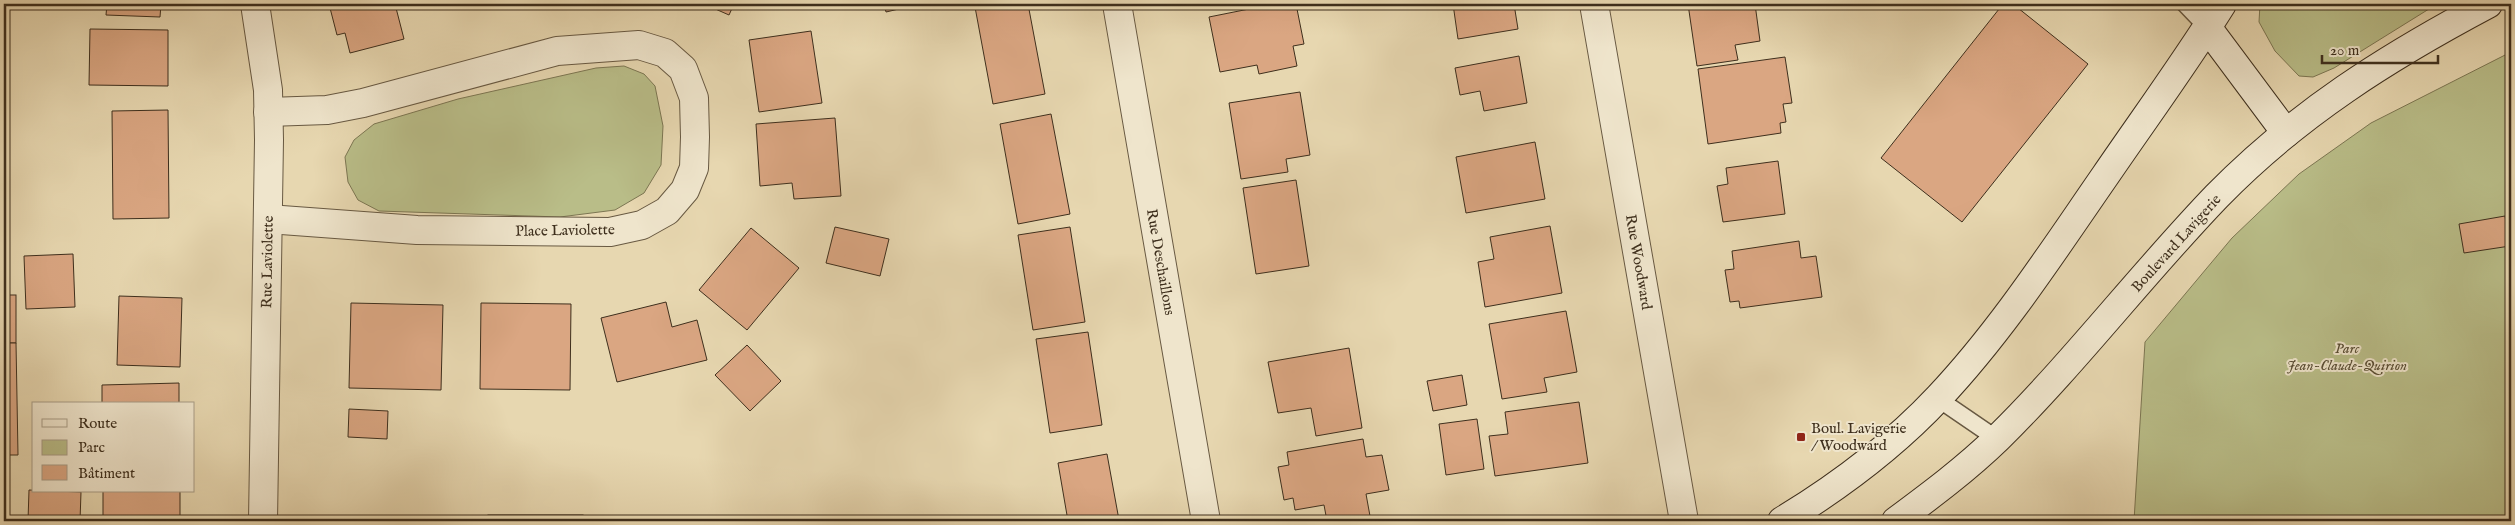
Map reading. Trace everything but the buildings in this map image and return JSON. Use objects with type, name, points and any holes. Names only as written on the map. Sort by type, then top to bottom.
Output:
[{"type":"street","name":"Rue Laviolette","points":[[255,4],[263,48],[268,112],[263,521]]},
{"type":"street","name":"Rue Deschaillons","points":[[1117,4],[1206,521]]},
{"type":"street","name":"Rue Woodward","points":[[1594,4],[1684,521]]},
{"type":"street","points":[[1782,521],[1818,499],[1879,452],[1938,398],[1974,358],[2060,241],[2222,4]]},
{"type":"street","name":"Boulevard Lavigerie","points":[[1896,521],[1938,490],[1997,439],[2218,196],[2286,132],[2337,93],[2414,43],[2488,4]]},
{"type":"street","points":[[2207,27],[2286,132]]},
{"type":"street","name":"Place Laviolette","points":[[268,112],[327,110],[362,103],[557,51],[639,45],[665,53],[683,69],[694,98],[695,137],[694,168],[685,190],[667,211],[642,225],[610,232],[417,230],[268,219]]},
{"type":"lane","points":[[2185,4],[2207,27]]},
{"type":"lane","points":[[1938,398],[1997,439]]},
{"type":"green space","points":[[2260,4],[2437,4],[2334,68],[2313,77],[2299,76],[2275,51],[2259,22]]},
{"type":"green space","name":"Parc Jean-Claude-Quirion","points":[[2511,52],[2511,521],[2134,521],[2145,342],[2232,238],[2299,174],[2371,123]]},
{"type":"green space","points":[[624,66],[644,74],[655,86],[663,126],[661,165],[644,193],[615,210],[560,217],[379,211],[358,200],[348,182],[345,157],[354,140],[374,124],[458,99],[596,68]]},
{"type":"place","name":"Boul. Lavigerie / Woodward","points":[[1801,437]]}]
